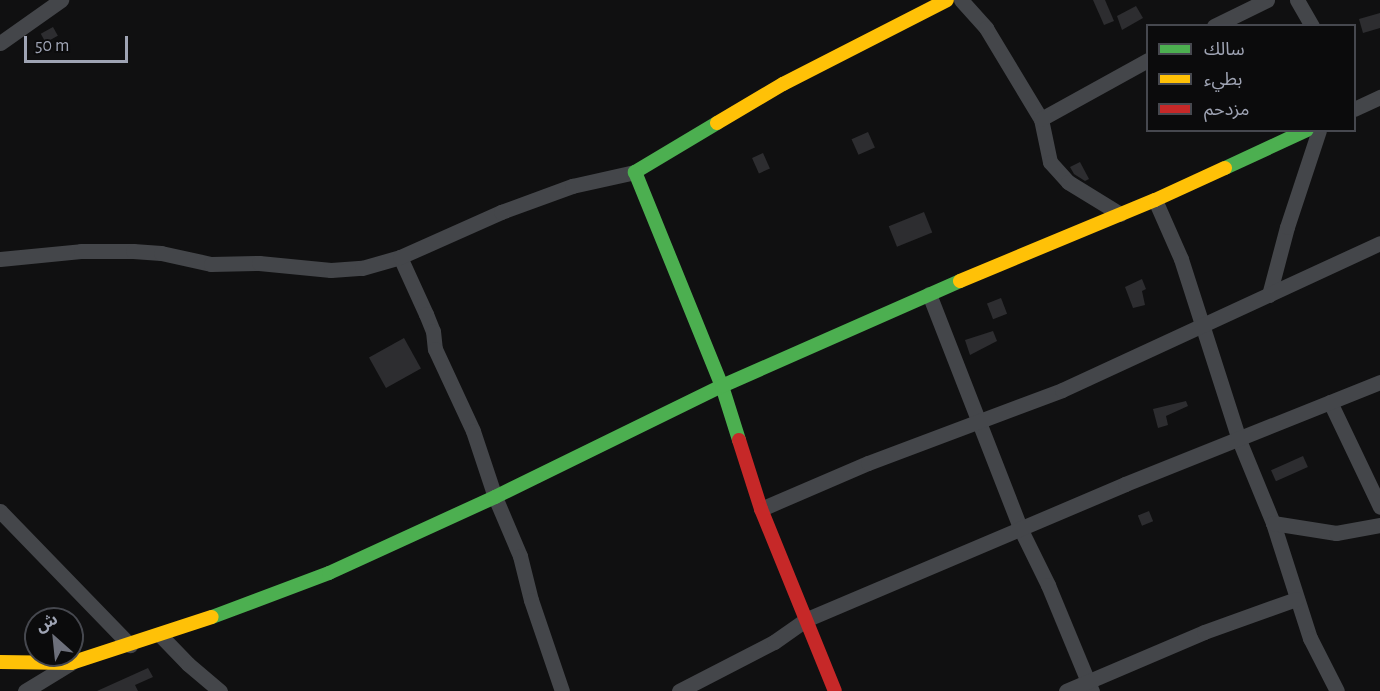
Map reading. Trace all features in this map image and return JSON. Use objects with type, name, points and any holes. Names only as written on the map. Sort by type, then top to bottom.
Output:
[{"type":"street","points":[[0,43],[61,0]]},
{"type":"street","points":[[0,259],[81,250],[133,251],[161,253],[211,264],[260,264],[331,270],[362,267],[400,257],[501,212],[572,186],[635,171],[783,84],[947,0]]},
{"type":"street","points":[[961,0],[987,28],[1041,119],[1050,162],[1068,182],[1120,214]]},
{"type":"street","points":[[1218,24],[1267,0]]},
{"type":"street","points":[[1297,0],[1310,24]]},
{"type":"street","points":[[1041,119],[1146,61]]},
{"type":"street","points":[[1356,108],[1380,97]]},
{"type":"street","points":[[84,659],[160,635],[329,573],[495,497],[722,386],[929,294],[1155,200],[1303,132]]},
{"type":"street","points":[[1269,295],[1287,227],[1318,132]]},
{"type":"street","points":[[635,171],[722,386],[761,509],[835,691]]},
{"type":"street","points":[[1155,200],[1181,259],[1239,440],[1274,523],[1310,638],[1337,691]]},
{"type":"street","points":[[761,509],[977,420],[1062,390],[1380,243]]},
{"type":"street","points":[[400,257],[433,331],[435,349],[473,431],[495,497],[519,556],[561,691]]},
{"type":"street","points":[[929,294],[1020,528],[1090,686]]},
{"type":"street","points":[[679,691],[774,642],[805,620],[1020,528],[1380,382]]},
{"type":"street","points":[[1330,402],[1380,507]]},
{"type":"street","points":[[0,511],[130,645]]},
{"type":"street","points":[[1274,523],[1336,533],[1380,525]]},
{"type":"street","points":[[1066,691],[1090,686],[1204,632],[1296,599]]},
{"type":"street","points":[[160,635],[188,664],[220,691]]},
{"type":"street","points":[[0,662],[24,662]]},
{"type":"street","points":[[25,691],[64,667]]},
{"type":"building","points":[[1093,0],[1105,0],[1114,21],[1104,25]]},
{"type":"building","points":[[1136,6],[1143,18],[1122,30],[1117,16]]},
{"type":"building","points":[[1380,13],[1380,28],[1363,33],[1359,19]]},
{"type":"building","points":[[53,27],[58,36],[46,43],[41,34]]},
{"type":"building","points":[[868,132],[875,148],[858,155],[852,139]]},
{"type":"building","points":[[763,153],[770,169],[759,173],[752,158]]},
{"type":"building","points":[[1080,162],[1089,179],[1085,181],[1074,174],[1070,167]]},
{"type":"building","points":[[924,212],[932,232],[897,247],[889,226]]},
{"type":"building","points":[[1142,279],[1146,289],[1142,291],[1145,305],[1133,308],[1125,287]]},
{"type":"building","points":[[1001,298],[1007,314],[993,319],[987,303]]},
{"type":"building","points":[[993,331],[997,341],[970,355],[965,340]]},
{"type":"building","points":[[404,338],[421,369],[386,388],[369,357]]},
{"type":"building","points":[[1186,401],[1188,406],[1166,416],[1168,425],[1158,428],[1153,409]]},
{"type":"building","points":[[1303,456],[1308,467],[1276,481],[1271,470]]},
{"type":"building","points":[[1149,511],[1153,521],[1142,526],[1138,515]]},
{"type":"building","points":[[148,668],[153,677],[135,685],[138,691],[97,691]]},
{"type":"traffic: fast","points":[[717,123],[635,172],[722,386],[739,440]]},
{"type":"traffic: fast","points":[[1225,168],[1303,132]]},
{"type":"traffic: fast","points":[[212,617],[329,573],[495,497],[722,386],[960,281]]},
{"type":"traffic: slow","points":[[717,123],[783,84],[947,0]]},
{"type":"traffic: slow","points":[[960,281],[1155,200],[1225,168]]},
{"type":"traffic: slow","points":[[0,662],[71,663],[212,617]]},
{"type":"traffic: jam","points":[[739,440],[761,509],[835,691]]}]
